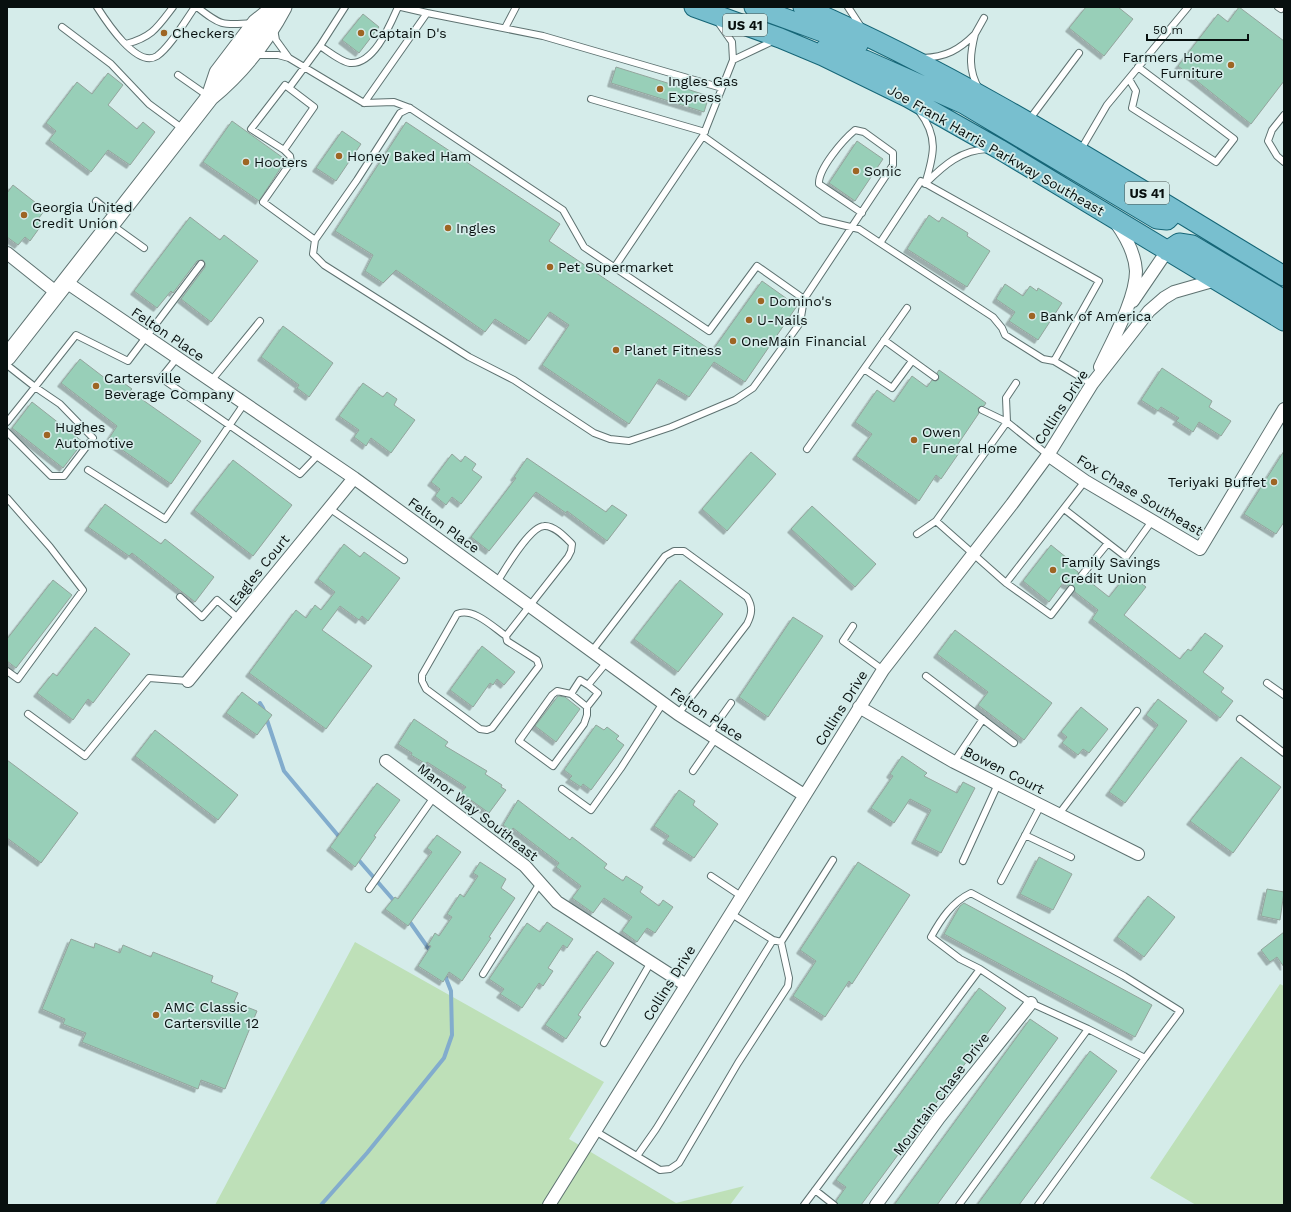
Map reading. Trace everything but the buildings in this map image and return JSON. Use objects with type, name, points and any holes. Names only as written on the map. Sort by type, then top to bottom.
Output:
[{"type":"main road","points":[[754,7],[889,56],[898,50]]},
{"type":"main road","name":"US 41","points":[[803,7],[898,50],[984,97],[1079,152],[1176,211],[1276,268]]},
{"type":"main road","name":"Joe Frank Harris Parkway Southeast","points":[[702,10],[802,47],[909,98],[999,149],[1284,321]]},
{"type":"main road","points":[[802,47],[825,48],[842,52],[898,74],[964,104],[1157,219],[1167,220],[1176,211]]},
{"type":"main road","points":[[1167,251],[1179,243],[1192,245],[1284,300]]},
{"type":"street","points":[[210,97],[218,73],[256,23],[276,7]]},
{"type":"street","points":[[7,356],[210,97],[231,80],[250,56],[274,24],[283,7]]},
{"type":"street","points":[[1092,384],[1125,312],[1134,284],[1136,271],[1128,242],[1112,218]]},
{"type":"street","points":[[1125,312],[1167,251]]},
{"type":"street","name":"Felton Place","points":[[7,253],[61,288],[146,336],[354,478],[678,714],[804,795]]},
{"type":"street","name":"Collins Drive","points":[[549,1205],[883,670],[1048,455],[1092,384],[1146,316],[1160,301],[1174,292],[1216,280]]},
{"type":"street","name":"Fox Chase Southeast","points":[[1048,455],[1085,482],[1200,549],[1284,408]]},
{"type":"street","name":"Eagles Court","points":[[188,681],[354,478]]},
{"type":"street","name":"Bowen Court","points":[[859,707],[954,762],[1138,854]]},
{"type":"street","name":"Manor Way Southeast","points":[[386,761],[525,866],[557,902],[686,985]]},
{"type":"street","name":"Mountain Chase Drive","points":[[876,1205],[939,1118],[1031,1003]]},
{"type":"lane","points":[[97,7],[112,29],[126,44],[140,56],[147,59],[157,56],[196,7],[218,23],[236,25],[256,23]]},
{"type":"lane","points":[[126,44],[144,39],[151,34],[173,7]]},
{"type":"lane","points":[[289,88],[320,46],[345,7]]},
{"type":"lane","points":[[320,46],[349,63],[358,62],[369,56],[385,36],[399,7],[543,36],[722,88]]},
{"type":"lane","points":[[505,28],[516,7]]},
{"type":"lane","points":[[848,7],[865,34]]},
{"type":"lane","points":[[1079,152],[1107,105],[1188,7]]},
{"type":"lane","points":[[614,268],[704,134],[733,60],[732,42],[726,31],[702,10]]},
{"type":"lane","points":[[364,103],[428,13]]},
{"type":"lane","points":[[984,18],[975,34],[970,56],[970,69],[984,97]]},
{"type":"lane","points":[[274,24],[276,40],[289,58]]},
{"type":"lane","points":[[62,27],[111,64],[149,104],[185,130]]},
{"type":"lane","points":[[915,59],[938,57],[949,54],[959,48],[975,34]]},
{"type":"lane","points":[[733,60],[780,38]]},
{"type":"lane","points":[[1028,122],[1079,53]]},
{"type":"lane","points":[[250,56],[278,55],[289,58],[364,103],[394,102],[410,108],[563,210],[584,247],[709,331],[757,266],[804,299]]},
{"type":"lane","points":[[1128,79],[1136,91],[1132,108],[1216,162],[1234,139],[1138,67]]},
{"type":"lane","points":[[178,75],[210,97]]},
{"type":"lane","points":[[284,150],[314,107],[285,85],[251,130],[284,150],[290,156],[291,162],[263,202],[315,240]]},
{"type":"lane","points":[[909,98],[926,120],[934,140],[932,161],[925,184]]},
{"type":"lane","points":[[591,99],[704,134],[821,220],[859,229],[993,317],[1002,328],[1005,335],[1044,359],[1054,361],[1092,384]]},
{"type":"lane","points":[[410,108],[400,112],[357,180],[315,240],[313,254],[324,265],[469,357],[514,380],[594,433],[610,439],[629,441],[671,427],[735,400],[753,388],[800,323],[804,299],[862,213],[893,165],[893,153],[864,132],[855,130],[844,139],[818,176],[819,184],[862,213]]},
{"type":"lane","points":[[1284,115],[1272,130],[1268,141],[1277,156],[1284,162]]},
{"type":"lane","points":[[925,184],[944,165],[955,158],[981,149],[999,149]]},
{"type":"lane","points":[[880,243],[921,181],[1099,281],[1054,361]]},
{"type":"lane","points":[[96,201],[144,248]]},
{"type":"lane","points":[[7,422],[76,335],[128,361],[201,264]]},
{"type":"lane","points":[[807,449],[907,308]]},
{"type":"lane","points":[[212,381],[260,321]]},
{"type":"lane","points":[[884,340],[935,377]]},
{"type":"lane","points":[[177,358],[161,378],[300,474],[319,454]]},
{"type":"lane","points":[[864,369],[892,388],[912,361]]},
{"type":"lane","points":[[7,365],[60,404],[93,438],[64,476],[51,476],[7,432]]},
{"type":"lane","points":[[917,534],[936,521],[1006,422],[1006,398],[1016,382]]},
{"type":"lane","points":[[88,470],[165,519],[244,404]]},
{"type":"lane","points":[[982,410],[1006,422],[1048,455]]},
{"type":"lane","points":[[1006,583],[1085,482]]},
{"type":"lane","points":[[7,498],[46,541],[83,590],[18,679],[7,671]]},
{"type":"lane","points":[[329,508],[404,560]]},
{"type":"lane","points":[[1064,509],[1126,557],[1152,521]]},
{"type":"lane","points":[[936,521],[1006,583],[1051,615],[1071,589]]},
{"type":"lane","points":[[497,582],[528,537],[536,529],[544,526],[548,527],[565,537],[572,544],[571,551],[531,607],[506,636]]},
{"type":"lane","points":[[1082,575],[1108,543]]},
{"type":"lane","points":[[592,651],[665,556],[674,551],[684,551],[747,597],[752,605],[752,615],[747,624],[678,714]]},
{"type":"lane","points":[[180,598],[202,617],[217,600],[239,619]]},
{"type":"lane","points":[[464,611],[472,613],[506,636],[507,641],[537,660],[539,666],[492,728],[486,730],[480,729],[426,689],[422,682],[422,675],[457,614],[464,611]]},
{"type":"lane","points":[[853,626],[843,641],[883,670]]},
{"type":"lane","points":[[588,686],[606,662]]},
{"type":"lane","points":[[926,676],[1014,743]]},
{"type":"lane","points":[[28,714],[85,756],[149,678],[188,681]]},
{"type":"lane","points":[[571,694],[580,680],[598,693],[587,708],[587,715],[584,724],[553,766],[519,741],[552,695],[557,691],[571,694],[587,708]]},
{"type":"lane","points":[[1267,683],[1284,695]]},
{"type":"lane","points":[[562,789],[590,810],[621,768],[663,703]]},
{"type":"lane","points":[[693,771],[731,703]]},
{"type":"lane","points":[[1059,814],[1137,711]]},
{"type":"lane","points":[[954,762],[983,719]]},
{"type":"lane","points":[[1240,719],[1284,753]]},
{"type":"lane","points":[[963,861],[998,784]]},
{"type":"lane","points":[[369,889],[434,797]]},
{"type":"lane","points":[[1001,881],[1041,805]]},
{"type":"lane","points":[[1025,835],[1071,857]]},
{"type":"lane","points":[[595,1131],[660,1170],[670,1169],[679,1163],[738,1063],[788,986],[789,978],[780,942],[833,860]]},
{"type":"lane","points":[[711,876],[741,896]]},
{"type":"lane","points":[[483,974],[540,883]]},
{"type":"lane","points":[[1038,1205],[1180,1011],[1124,976],[971,893],[959,898],[940,922],[931,937],[960,960],[980,969],[1031,1003],[1088,1028],[1145,1058]]},
{"type":"lane","points":[[730,913],[773,940],[780,942]]},
{"type":"lane","points":[[637,1156],[656,1130],[773,940]]},
{"type":"lane","points":[[604,1043],[651,962]]},
{"type":"lane","points":[[804,1205],[980,969]]},
{"type":"lane","points":[[959,1205],[1088,1028]]},
{"type":"lane","points":[[815,1190],[834,1205]]},
{"type":"green space","points":[[355,942],[604,1082],[569,1139],[676,1203],[744,1186],[730,1205],[215,1205]]},
{"type":"green space","points":[[1280,984],[1284,986],[1284,1205],[1196,1205],[1150,1178]]},
{"type":"waterway","points":[[260,703],[284,771],[341,839]]},
{"type":"waterway","points":[[356,857],[396,903]]},
{"type":"waterway","points":[[407,918],[431,952]]},
{"type":"waterway","points":[[321,1205],[367,1153],[444,1058],[452,1035],[451,991],[444,973]]},
{"type":"place","name":"Checkers","points":[[164,33]]},
{"type":"place","name":"Captain D's","points":[[361,33]]},
{"type":"place","name":"Farmers Home Furniture","points":[[1231,65]]},
{"type":"place","name":"Ingles Gas Express","points":[[660,89]]},
{"type":"place","name":"Honey Baked Ham","points":[[339,156]]},
{"type":"place","name":"Hooters","points":[[246,162]]},
{"type":"place","name":"Sonic","points":[[856,171]]},
{"type":"place","name":"Georgia United Credit Union","points":[[24,215]]},
{"type":"place","name":"Ingles","points":[[448,228]]},
{"type":"place","name":"Pet Supermarket","points":[[550,267]]},
{"type":"place","name":"Domino's","points":[[761,301]]},
{"type":"place","name":"Bank of America","points":[[1032,316]]},
{"type":"place","name":"U-Nails","points":[[749,320]]},
{"type":"place","name":"OneMain Financial","points":[[733,341]]},
{"type":"place","name":"Planet Fitness","points":[[616,350]]},
{"type":"place","name":"Cartersville Beverage Company","points":[[96,386]]},
{"type":"place","name":"Hughes Automotive","points":[[47,435]]},
{"type":"place","name":"Owen Funeral Home","points":[[914,440]]},
{"type":"place","name":"Teriyaki Buffet","points":[[1274,482]]},
{"type":"place","name":"Family Savings Credit Union","points":[[1053,570]]},
{"type":"place","name":"AMC Classic Cartersville 12","points":[[156,1015]]}]
